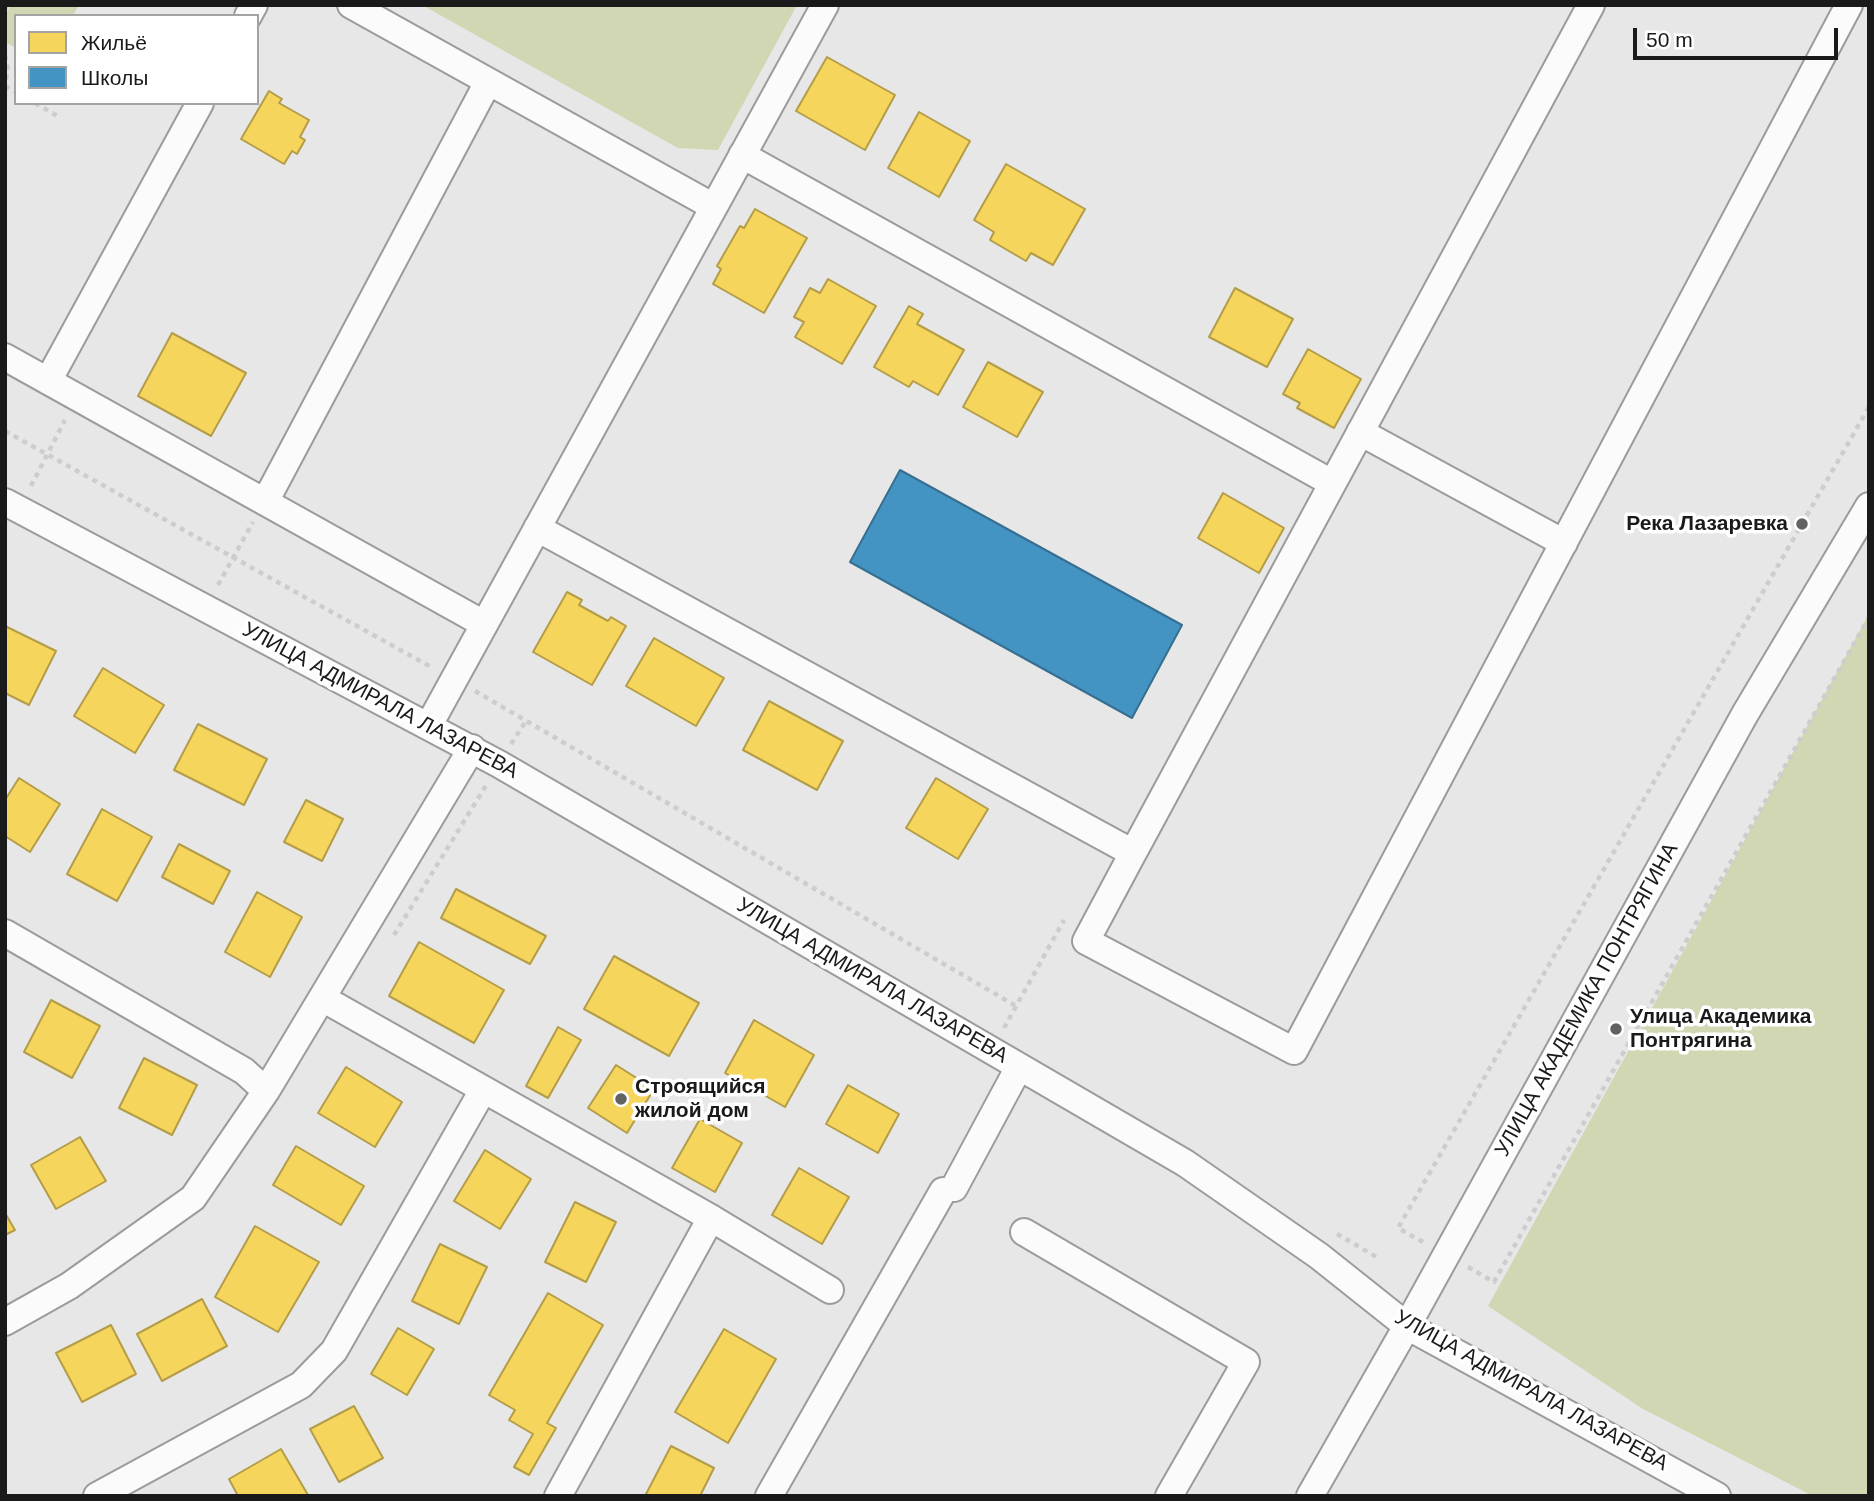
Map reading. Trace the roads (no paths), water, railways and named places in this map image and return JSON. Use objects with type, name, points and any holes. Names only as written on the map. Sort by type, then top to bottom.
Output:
[{"type":"street","points":[[351,5],[713,207]]},
{"type":"street","points":[[429,725],[825,5]]},
{"type":"street","points":[[1591,5],[1086,940],[1294,1051],[1849,5]]},
{"type":"street","points":[[265,502],[488,82]]},
{"type":"street","points":[[48,381],[199,105]]},
{"type":"street","points":[[742,155],[1332,483]]},
{"type":"street","points":[[5,357],[484,624]]},
{"type":"street","points":[[1360,432],[1564,543]]},
{"type":"street","name":"УЛИЦА АДМИРАЛА ЛАЗАРЕВА","points":[[12,505],[472,748],[1185,1163],[1319,1256],[1407,1326],[1717,1496]]},
{"type":"street","name":"УЛИЦА АКАДЕМИКА ПОНТРЯГИНА","points":[[1310,1496],[1407,1326],[1745,714],[1869,506]]},
{"type":"street","points":[[537,528],[1133,853]]},
{"type":"street","points":[[5,1322],[69,1286],[193,1198],[266,1091],[472,748]]},
{"type":"street","points":[[5,933],[244,1071],[266,1091]]},
{"type":"street","points":[[322,999],[711,1218],[830,1290]]},
{"type":"street","points":[[769,1496],[1020,1067]]},
{"type":"street","points":[[97,1496],[301,1385],[334,1351],[483,1090]]},
{"type":"street","points":[[558,1496],[711,1218]]},
{"type":"street","points":[[1024,1231],[1246,1362],[1169,1496]]},
{"type":"place","name":"Река Лазаревка","points":[[1802,524]]},
{"type":"place","name":"Улица Академика Понтрягина","points":[[1616,1029]]},
{"type":"place","name":"Строящийся жилой дом","points":[[621,1099]]}]
